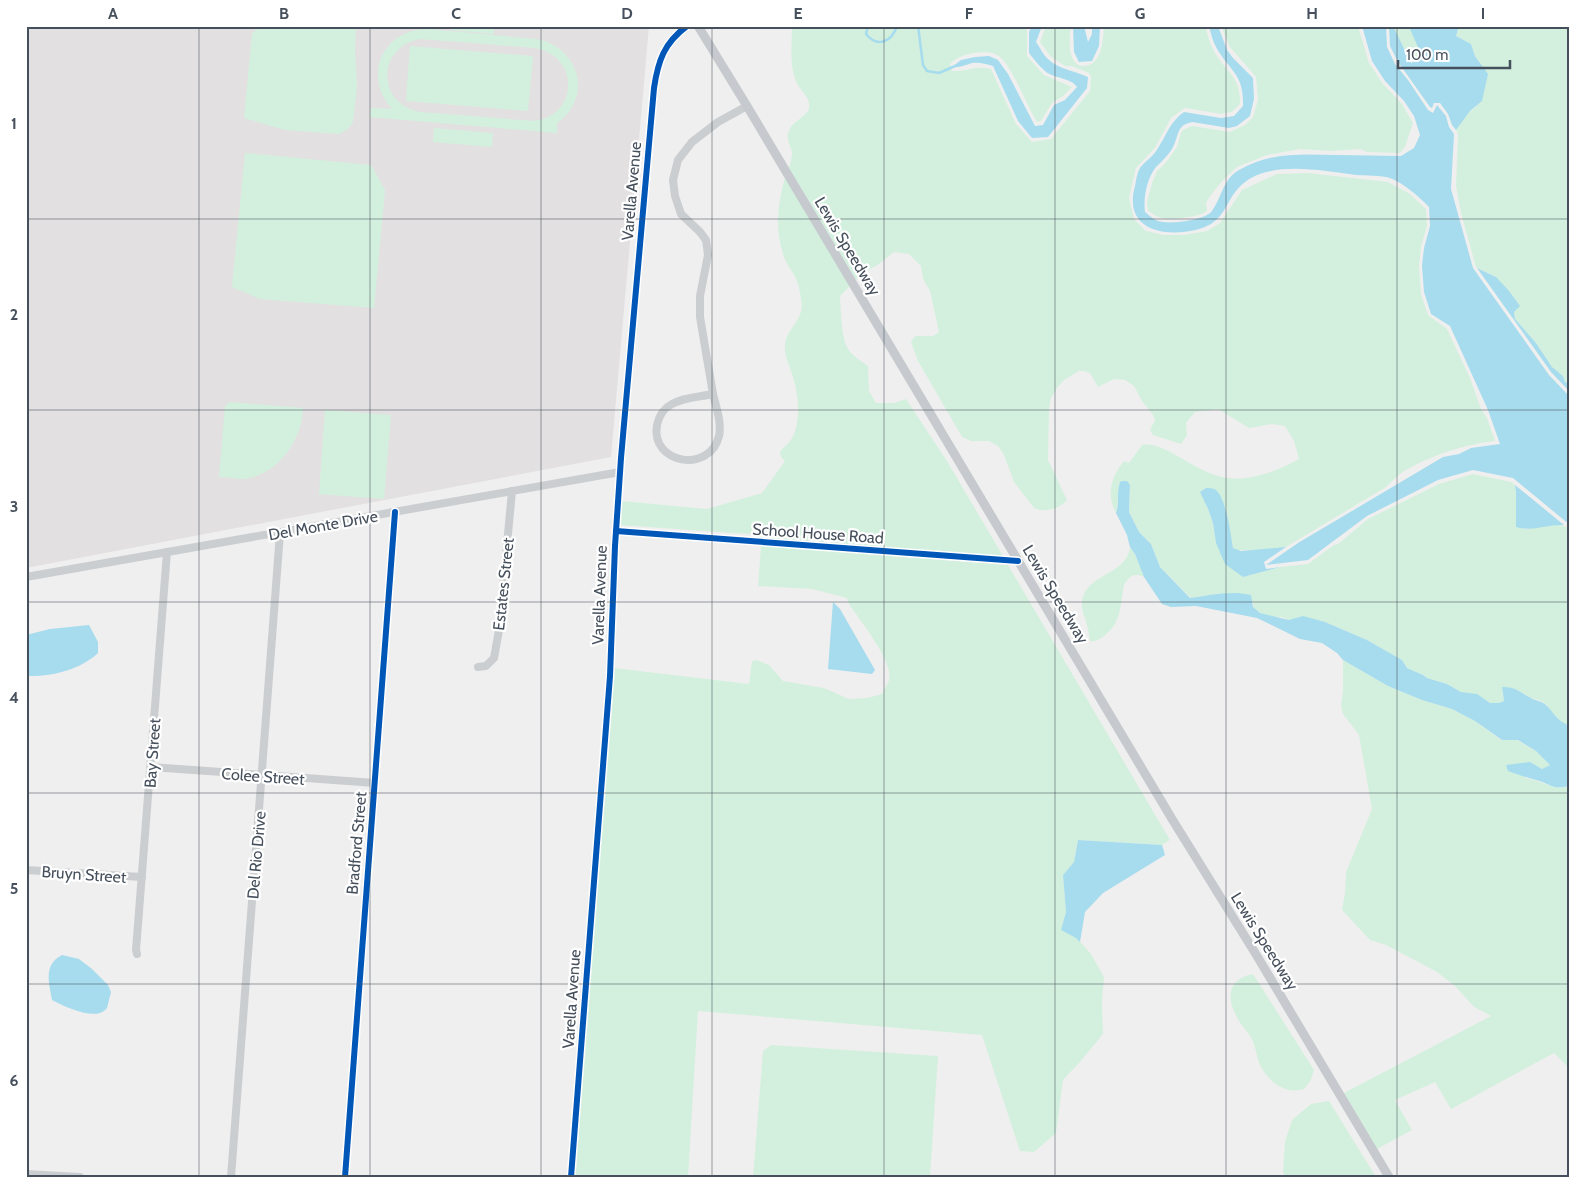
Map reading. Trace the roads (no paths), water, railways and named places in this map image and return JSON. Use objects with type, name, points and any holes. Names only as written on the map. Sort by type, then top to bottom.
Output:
[{"type":"main road","name":"Lewis Speedway","points":[[698,26],[1388,1177]]},
{"type":"street","name":"Varella Avenue","points":[[571,1177],[609,685],[620,472],[656,74],[668,42],[687,26]]},
{"type":"street","points":[[714,394],[679,401],[672,404],[661,414],[656,428],[657,437],[669,455],[682,460],[698,459],[706,455],[715,444],[720,429],[714,394],[700,317],[700,296],[708,255],[706,240],[682,214],[675,196],[674,180],[678,160],[692,142],[718,122],[747,106]]},
{"type":"street","name":"Del Monte Drive","points":[[26,577],[620,472]]},
{"type":"street","name":"Estates Street","points":[[478,667],[486,666],[494,658],[503,595],[512,491]]},
{"type":"street","name":"Bradford Street","points":[[345,1177],[395,512]]},
{"type":"street","name":"School House Road","points":[[616,531],[1018,561]]},
{"type":"street","name":"Del Rio Drive","points":[[231,1177],[280,532]]},
{"type":"street","name":"Bay Street","points":[[137,954],[167,552]]},
{"type":"street","name":"Colee Street","points":[[151,767],[375,783]]},
{"type":"street","name":"Bruyn Street","points":[[26,870],[142,877]]},
{"type":"street","points":[[26,1174],[80,1177]]},
{"type":"water","points":[[1032,26],[1042,26],[1036,42],[1048,59],[1062,68],[1088,77],[1087,88],[1048,137],[1032,138],[1018,121],[993,66],[972,63],[960,67],[952,67],[961,60],[975,57],[989,56],[998,60],[1008,74],[1035,126],[1043,125],[1054,105],[1065,100],[1077,87],[1070,81],[1049,74],[1029,53],[1029,32]]},
{"type":"water","points":[[1073,26],[1084,26],[1088,42],[1092,34],[1092,26],[1100,26],[1099,46],[1092,61],[1079,62],[1074,52]]},
{"type":"water","points":[[1209,26],[1218,26],[1227,50],[1253,78],[1254,99],[1250,116],[1237,126],[1229,128],[1192,122],[1184,125],[1179,130],[1174,145],[1150,177],[1145,195],[1145,212],[1156,220],[1163,222],[1187,221],[1203,217],[1212,211],[1229,178],[1251,164],[1275,157],[1311,154],[1401,156],[1414,148],[1420,135],[1414,116],[1404,101],[1385,81],[1372,61],[1362,26],[1386,26],[1387,47],[1395,64],[1428,110],[1433,113],[1437,105],[1446,116],[1449,127],[1454,134],[1451,189],[1473,268],[1549,375],[1570,397],[1570,525],[1513,478],[1473,470],[1438,480],[1367,516],[1308,560],[1266,565],[1298,543],[1443,457],[1459,454],[1471,448],[1500,444],[1488,410],[1450,326],[1431,314],[1424,292],[1422,266],[1424,248],[1430,226],[1429,207],[1401,184],[1382,176],[1302,169],[1275,170],[1251,178],[1234,194],[1218,218],[1211,224],[1199,229],[1183,232],[1161,231],[1143,224],[1137,217],[1133,198],[1138,172],[1142,165],[1156,151],[1175,120],[1184,112],[1221,118],[1234,116],[1243,106],[1243,96],[1239,81],[1217,49]]},
{"type":"water","points":[[1389,26],[1393,26],[1411,63],[1417,60],[1421,54],[1410,29],[1412,26],[1459,26],[1456,36],[1471,44],[1475,56],[1488,74],[1482,101],[1470,111],[1456,130],[1440,103],[1434,103],[1432,108],[1430,107],[1398,62],[1390,46]]},
{"type":"water","points":[[1477,268],[1496,277],[1509,291],[1520,306],[1514,312],[1515,319],[1536,343],[1552,367],[1563,376],[1565,382],[1570,384],[1570,392],[1551,372]]},
{"type":"water","points":[[1122,481],[1127,481],[1130,485],[1129,512],[1139,532],[1151,544],[1160,567],[1190,598],[1228,593],[1251,595],[1253,607],[1260,613],[1289,620],[1303,616],[1325,622],[1367,640],[1402,660],[1407,668],[1427,678],[1447,684],[1461,692],[1477,694],[1490,703],[1504,701],[1502,687],[1507,687],[1543,703],[1558,719],[1570,726],[1570,786],[1555,787],[1508,771],[1506,765],[1530,762],[1542,769],[1550,765],[1536,751],[1518,740],[1502,740],[1475,721],[1452,709],[1422,700],[1388,686],[1343,660],[1337,653],[1322,643],[1300,639],[1257,618],[1196,606],[1171,607],[1162,604],[1144,577],[1116,513],[1119,486]]},
{"type":"water","points":[[1515,485],[1564,525],[1528,529],[1516,527]]},
{"type":"water","points":[[1206,488],[1214,489],[1222,499],[1233,548],[1241,551],[1286,547],[1264,562],[1266,569],[1280,567],[1243,577],[1225,564],[1216,543],[1213,523],[1200,492]]},
{"type":"water","points":[[833,602],[840,609],[875,670],[872,674],[828,669]]},
{"type":"water","points":[[89,625],[98,642],[98,653],[91,659],[74,668],[55,674],[26,676],[26,635],[50,629]]},
{"type":"water","points":[[1078,840],[1162,845],[1165,855],[1103,893],[1085,912],[1080,942],[1061,930],[1066,912],[1063,875],[1074,862]]},
{"type":"water","points":[[62,955],[79,959],[108,985],[111,992],[107,1008],[104,1011],[89,1014],[52,1000],[49,980],[50,969],[56,959]]},
{"type":"waterway","points":[[868,26],[866,34],[871,39],[880,42],[892,36],[897,26]]},
{"type":"waterway","points":[[918,26],[923,65],[927,71],[939,73],[955,66]]}]
